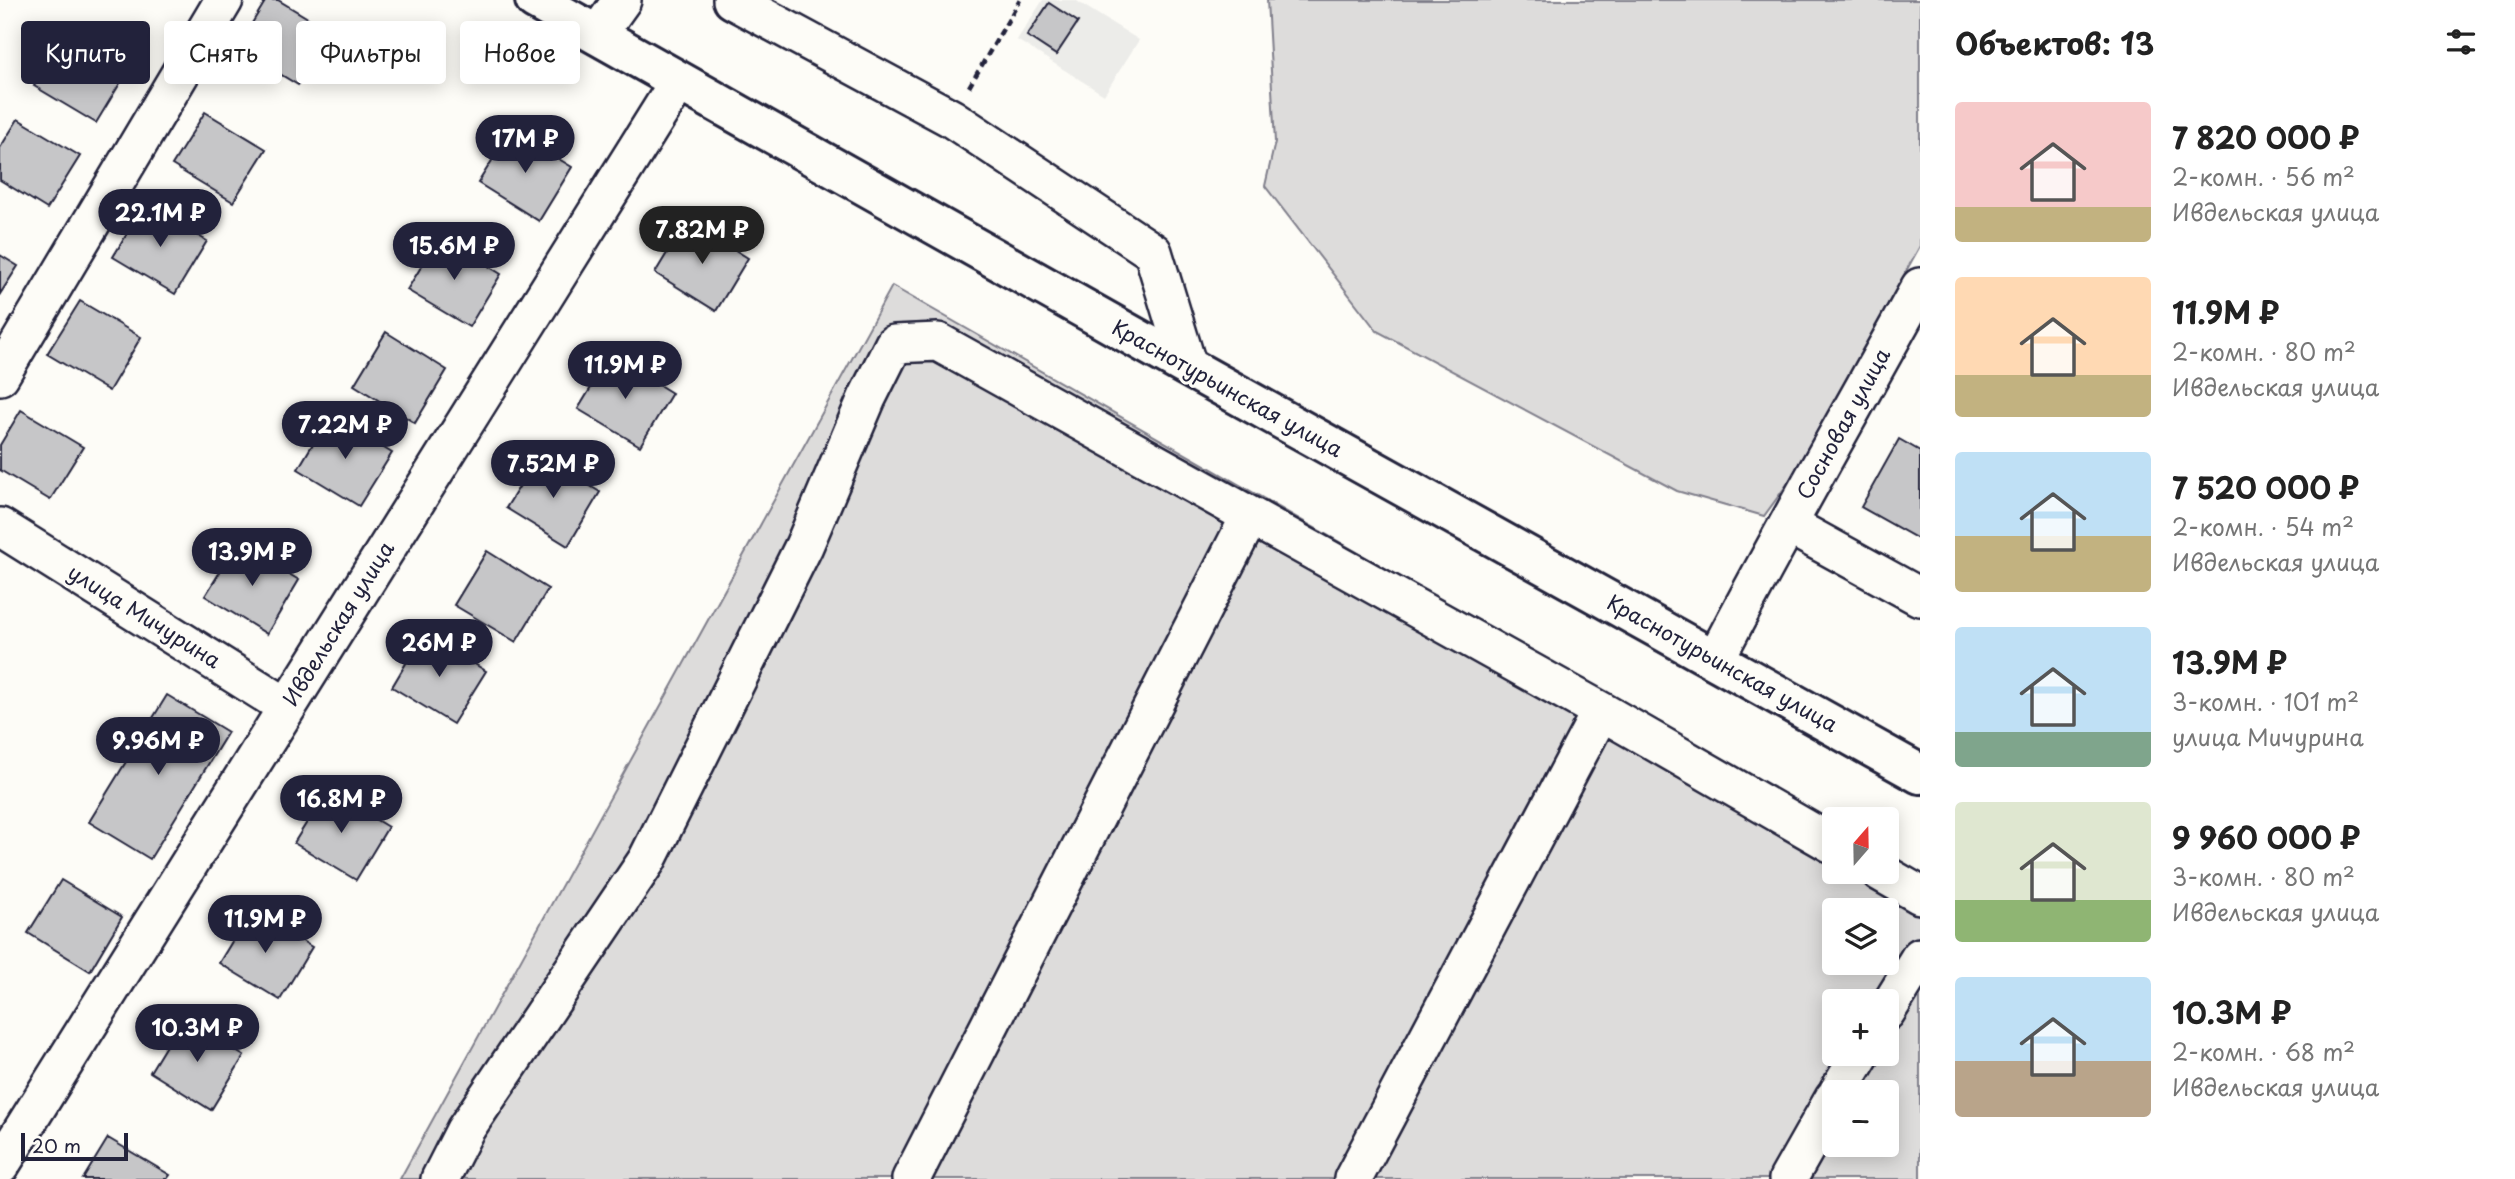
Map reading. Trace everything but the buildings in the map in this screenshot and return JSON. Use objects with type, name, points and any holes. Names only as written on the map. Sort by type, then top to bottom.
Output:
[{"type":"main road","name":"Краснотурьинская улица","points":[[535,0],[1188,368],[1920,774]]},
{"type":"street","points":[[0,376],[224,0]]},
{"type":"street","points":[[597,35],[622,0]]},
{"type":"street","points":[[733,0],[951,118],[1153,252],[1188,368]]},
{"type":"street","name":"Ивдельская улица","points":[[0,1166],[679,81]]},
{"type":"street","name":"Сосновая улица","points":[[1715,660],[1759,575],[1920,287]]},
{"type":"street","points":[[440,1179],[465,1130],[647,860],[804,546],[867,398],[894,344],[938,342],[1601,711],[1822,838]]},
{"type":"street","points":[[911,1179],[1250,516]]},
{"type":"street","points":[[1789,525],[1920,597]]},
{"type":"street","name":"улица Мичурина","points":[[0,527],[287,707]]},
{"type":"street","points":[[1353,1179],[1601,711]]},
{"type":"street","points":[[1899,883],[1920,895]]},
{"type":"street","points":[[1899,991],[1920,957]]},
{"type":"street","points":[[1788,1179],[1822,1119]]},
{"type":"path","points":[[951,118],[1020,0]]},
{"type":"shaded area","points":[[1043,0],[1075,0],[1139,40],[1104,95],[1017,40]]},
{"type":"shaded area","points":[[1267,0],[1920,0],[1920,246],[1788,483],[1764,516],[1677,491],[1377,331],[1265,186],[1275,142]]},
{"type":"shaded area","points":[[892,286],[1822,818],[1822,884],[1899,884],[1899,873],[1920,875],[1920,1179],[400,1179]]}]
